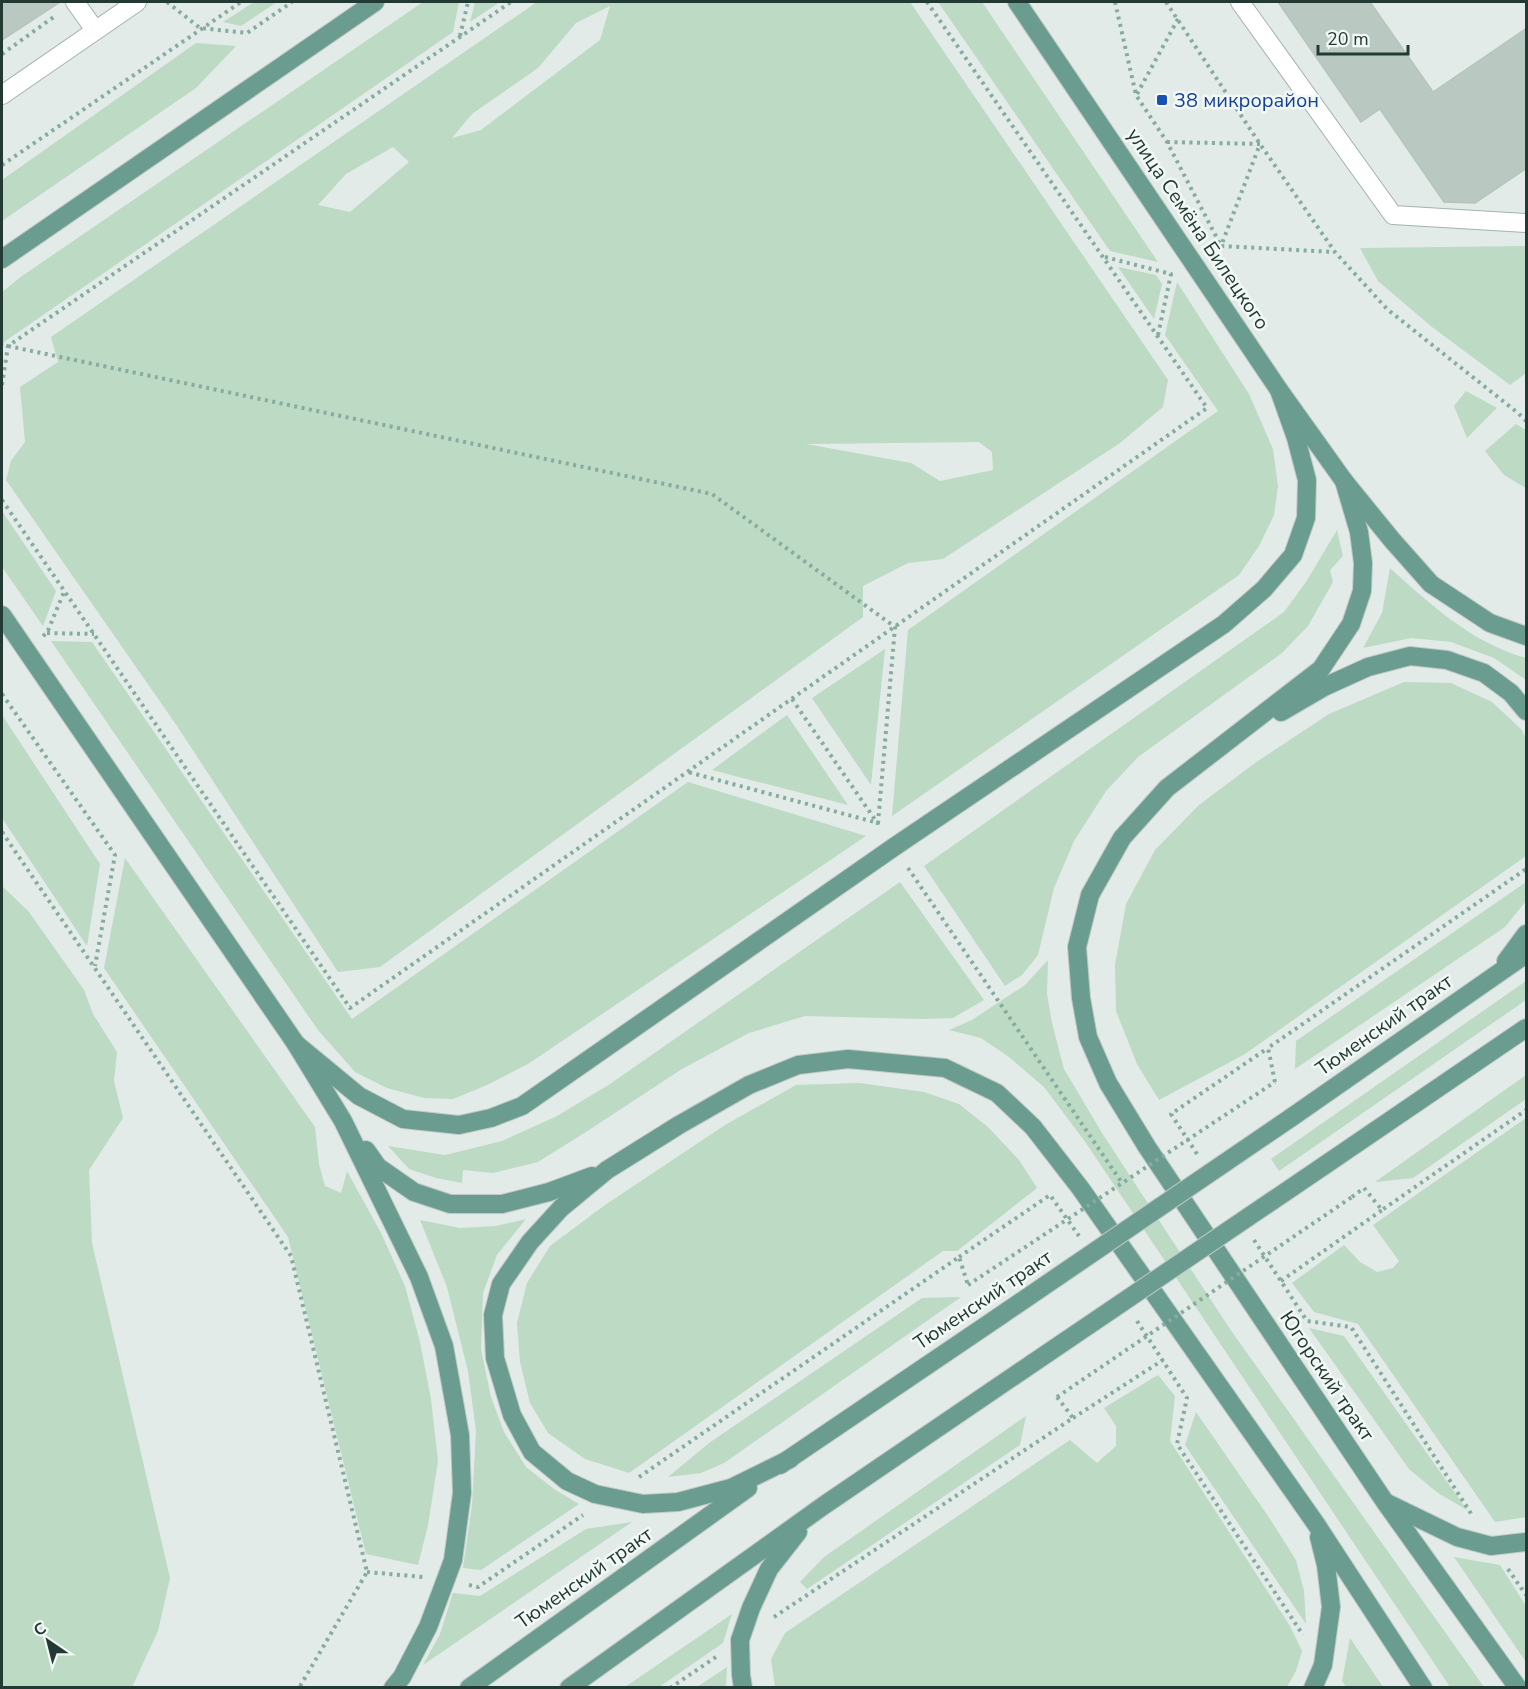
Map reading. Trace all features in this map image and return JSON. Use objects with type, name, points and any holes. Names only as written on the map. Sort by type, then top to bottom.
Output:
[{"type":"main road","points":[[2,259],[375,2]]},
{"type":"main road","name":"улица Семёна Билецкого","points":[[1017,2],[1344,481]]},
{"type":"main road","points":[[296,1044],[358,1096],[403,1119],[459,1125],[491,1118],[522,1106],[894,847],[1224,624],[1264,590],[1293,555],[1306,518],[1307,480],[1280,390]]},
{"type":"main road","points":[[1344,481],[1431,584],[1490,623],[1527,636]]},
{"type":"main road","points":[[1225,744],[1321,669],[1351,624],[1362,591],[1363,563],[1359,532],[1344,481]]},
{"type":"main road","points":[[2,615],[296,1044],[343,1121],[419,1277],[444,1346],[460,1435],[462,1493],[453,1560],[446,1580],[428,1627],[402,1677],[393,1688]]},
{"type":"main road","points":[[1225,744],[1324,687],[1368,667],[1410,656],[1448,660],[1484,673],[1511,693],[1527,711]]},
{"type":"main road","name":"Югорский тракт","points":[[1225,744],[1167,788],[1122,838],[1090,895],[1077,947],[1081,998],[1088,1037],[1108,1083],[1147,1146],[1385,1502],[1518,1688]]},
{"type":"main road","points":[[1496,975],[1527,934]]},
{"type":"main road","name":"Тюменский тракт","points":[[469,1688],[790,1459],[1527,954]]},
{"type":"main road","points":[[569,1688],[822,1506],[1527,1028]]},
{"type":"main road","points":[[790,1459],[731,1488],[678,1502],[643,1503],[610,1497],[595,1494],[567,1481],[532,1452],[512,1415],[495,1358],[493,1315],[501,1284],[530,1242],[561,1208],[607,1170],[749,1085],[798,1065],[848,1059],[945,1068],[997,1093],[1033,1127],[1081,1189],[1316,1524],[1422,1688]]},
{"type":"main road","points":[[343,1121],[378,1167],[414,1192],[450,1204],[502,1204],[549,1192],[607,1170]]},
{"type":"main road","points":[[1385,1502],[1457,1537],[1491,1546],[1527,1542]]},
{"type":"main road","points":[[743,1688],[740,1640],[751,1608],[769,1569],[822,1506]]},
{"type":"main road","points":[[1313,1688],[1323,1665],[1331,1607],[1326,1565],[1316,1524]]},
{"type":"lane","points":[[75,2],[95,30]]},
{"type":"lane","points":[[2,95],[137,2]]},
{"type":"lane","points":[[1240,2],[1393,215],[1527,223]]},
{"type":"lane","points":[[1507,222],[1527,210]]},
{"type":"path","points":[[167,2],[200,28],[247,33],[292,2]]},
{"type":"path","points":[[2,165],[241,2]]},
{"type":"path","points":[[459,37],[468,2]]},
{"type":"path","points":[[2,385],[8,346],[511,2]]},
{"type":"path","points":[[2,500],[350,1008],[1207,408],[927,2]]},
{"type":"path","points":[[1115,2],[1136,94],[1167,142],[1221,246]]},
{"type":"path","points":[[1166,2],[1335,252],[1387,309],[1527,421]]},
{"type":"path","points":[[2,54],[58,14],[58,8]]},
{"type":"path","points":[[1136,94],[1178,19]]},
{"type":"path","points":[[1167,142],[1260,144]]},
{"type":"path","points":[[1221,246],[1260,144]]},
{"type":"path","points":[[1221,246],[1335,252]]},
{"type":"path","points":[[1104,257],[1171,274],[1158,336]]},
{"type":"path","points":[[8,346],[712,494],[895,627]]},
{"type":"path","points":[[64,591],[47,633],[94,634]]},
{"type":"path","points":[[687,772],[878,823],[895,627]]},
{"type":"path","points":[[2,694],[116,855],[95,967]]},
{"type":"path","points":[[2,832],[291,1256],[367,1572],[299,1688]]},
{"type":"path","points":[[1203,1163],[1171,1114],[1527,869]]},
{"type":"path","points":[[994,995],[1122,1183]]},
{"type":"path","points":[[959,1257],[968,1285],[1275,1082],[1268,1048]]},
{"type":"path","points":[[1281,1281],[1527,1110]]},
{"type":"path","points":[[1073,1418],[1057,1397],[1364,1188],[1382,1210]]},
{"type":"path","points":[[367,1572],[446,1580],[478,1587],[1050,1195],[1084,1244]]},
{"type":"path","points":[[1248,1232],[1307,1321],[1351,1327],[1491,1546],[1527,1595]]},
{"type":"path","points":[[1137,1321],[1187,1398],[1177,1444],[1323,1665]]},
{"type":"path","points":[[670,1688],[1163,1360]]},
{"type":"green space","points":[[254,2],[277,2],[241,26],[223,22]]},
{"type":"green space","points":[[423,2],[459,2],[453,32],[4,342],[2,354],[2,292],[22,276]]},
{"type":"green space","points":[[475,2],[500,2],[470,22]]},
{"type":"green space","points":[[537,2],[910,2],[1168,380],[1163,407],[1120,443],[943,559],[908,563],[863,586],[863,617],[380,967],[338,972],[177,726],[6,480],[11,461],[25,442],[20,387],[58,362],[51,337]],"holes":[[[610,6],[600,40],[481,130],[452,138],[472,114],[538,68],[576,23]],[[393,147],[409,162],[350,212],[318,205],[346,174]],[[979,442],[992,452],[993,470],[940,481],[911,463],[806,444]]]},
{"type":"green space","points":[[938,2],[982,2],[1158,262],[1110,251]]},
{"type":"green space","points":[[196,43],[236,46],[196,88],[2,221],[2,180]]},
{"type":"green space","points":[[1526,246],[1526,373],[1510,385],[1432,327],[1378,281],[1360,248]]},
{"type":"green space","points":[[1118,267],[1156,275],[1162,284],[1154,319]]},
{"type":"green space","points":[[1177,282],[1249,394],[1273,449],[1278,486],[1274,515],[1259,546],[1239,575],[892,816],[908,630],[1218,411],[1165,335]]},
{"type":"green space","points":[[1466,391],[1497,408],[1467,438],[1454,406]]},
{"type":"green space","points":[[1516,424],[1526,430],[1526,488],[1504,475],[1485,451]]},
{"type":"green space","points":[[2,511],[56,591],[43,626],[2,567]]},
{"type":"green space","points":[[1337,530],[1343,556],[1330,570],[1333,582],[1308,626],[1282,653],[1138,757],[1106,791],[1074,841],[1054,888],[1038,955],[1022,975],[1005,986],[924,866],[1284,612],[1306,582]]},
{"type":"green space","points":[[1390,568],[1437,609],[1470,633],[1526,658],[1526,680],[1494,658],[1451,642],[1411,638],[1363,648],[1382,613]]},
{"type":"green space","points":[[51,641],[92,642],[352,1019],[688,782],[866,836],[528,1064],[453,1099],[424,1098],[387,1088],[355,1072],[318,1030]]},
{"type":"green space","points":[[885,649],[871,785],[812,698]]},
{"type":"green space","points":[[1404,682],[1451,683],[1492,702],[1522,730],[1526,739],[1526,856],[1245,1054],[1159,1100],[1137,1064],[1116,1011],[1115,965],[1126,904],[1155,850],[1199,805],[1255,763],[1329,714]]},
{"type":"green space","points":[[2,715],[100,864],[87,946],[2,818]]},
{"type":"green space","points":[[787,715],[848,805],[712,770]]},
{"type":"green space","points":[[125,858],[315,1127],[319,1164],[325,1186],[341,1193],[347,1171],[381,1233],[405,1286],[420,1342],[431,1399],[438,1461],[428,1525],[418,1565],[366,1554],[288,1237],[104,968]]},
{"type":"green space","points":[[900,882],[984,1000],[953,1018],[805,1016],[749,1033],[682,1069],[538,1162],[493,1173],[463,1170],[462,1183],[436,1178],[409,1169],[388,1146],[445,1155],[502,1141],[557,1116],[610,1084]]},
{"type":"green space","points":[[1526,882],[1526,901],[1505,927],[1295,1069],[1296,1041]]},
{"type":"green space","points":[[2,886],[29,912],[84,990],[93,1014],[117,1052],[114,1081],[123,1118],[89,1170],[92,1243],[170,1578],[158,1631],[132,1687],[2,1687]]},
{"type":"green space","points":[[1048,960],[1047,994],[1064,1069],[1102,1133],[1230,1329],[1484,1687],[1450,1687],[1086,1143],[1044,1087],[1009,1057],[981,1038],[949,1030],[972,1020],[1025,985]]},
{"type":"green space","points":[[1526,981],[1526,1000],[1279,1171],[1271,1159]]},
{"type":"green space","points":[[1526,1075],[1526,1099],[1413,1178],[1375,1182]]},
{"type":"green space","points":[[859,1083],[924,1092],[959,1104],[988,1127],[1019,1160],[1037,1188],[957,1251],[943,1251],[629,1473],[585,1459],[548,1433],[530,1403],[520,1362],[517,1323],[527,1283],[550,1246],[605,1205],[725,1125],[796,1085]]},
{"type":"green space","points":[[1526,1118],[1526,1517],[1495,1522],[1358,1324],[1314,1312],[1292,1283],[1344,1245],[1360,1262],[1377,1272],[1393,1268],[1399,1261],[1373,1225]]},
{"type":"green space","points":[[526,1219],[497,1255],[483,1293],[481,1349],[491,1397],[504,1432],[526,1467],[554,1489],[579,1504],[481,1570],[463,1568],[472,1505],[476,1431],[468,1371],[447,1287],[420,1220],[460,1228],[496,1226]]},
{"type":"green space","points":[[961,1297],[724,1463],[701,1473],[668,1477],[709,1443],[922,1298]]},
{"type":"green space","points":[[1309,1328],[1344,1336],[1467,1510],[1438,1493],[1409,1469]]},
{"type":"green space","points":[[1158,1375],[1175,1396],[1170,1441],[1290,1626],[1302,1651],[1296,1671],[1287,1687],[775,1687],[771,1659],[785,1633],[1070,1440],[1097,1463],[1116,1446],[1116,1426],[1104,1408]]},
{"type":"green space","points":[[1196,1412],[1296,1560],[1304,1591],[1306,1624],[1185,1445]]},
{"type":"green space","points":[[1026,1416],[1020,1445],[807,1589],[800,1582],[824,1557]]},
{"type":"green space","points":[[632,1522],[423,1665],[440,1634],[453,1593],[480,1596],[586,1529]]},
{"type":"green space","points":[[1454,1557],[1500,1565],[1526,1606],[1526,1662]]},
{"type":"green space","points":[[732,1614],[723,1643],[659,1687],[625,1687]]},
{"type":"green space","points":[[1350,1638],[1383,1687],[1346,1687],[1342,1681]]},
{"type":"green space","points":[[727,1667],[726,1687],[697,1687]]},
{"type":"building","points":[[2,2],[60,2],[2,40]]},
{"type":"building","points":[[1278,2],[1370,2],[1433,92],[1527,28],[1527,168],[1475,203],[1444,202],[1380,109],[1361,122]]},
{"type":"place","name":"38 микрорайон","points":[[1162,100]]}]
